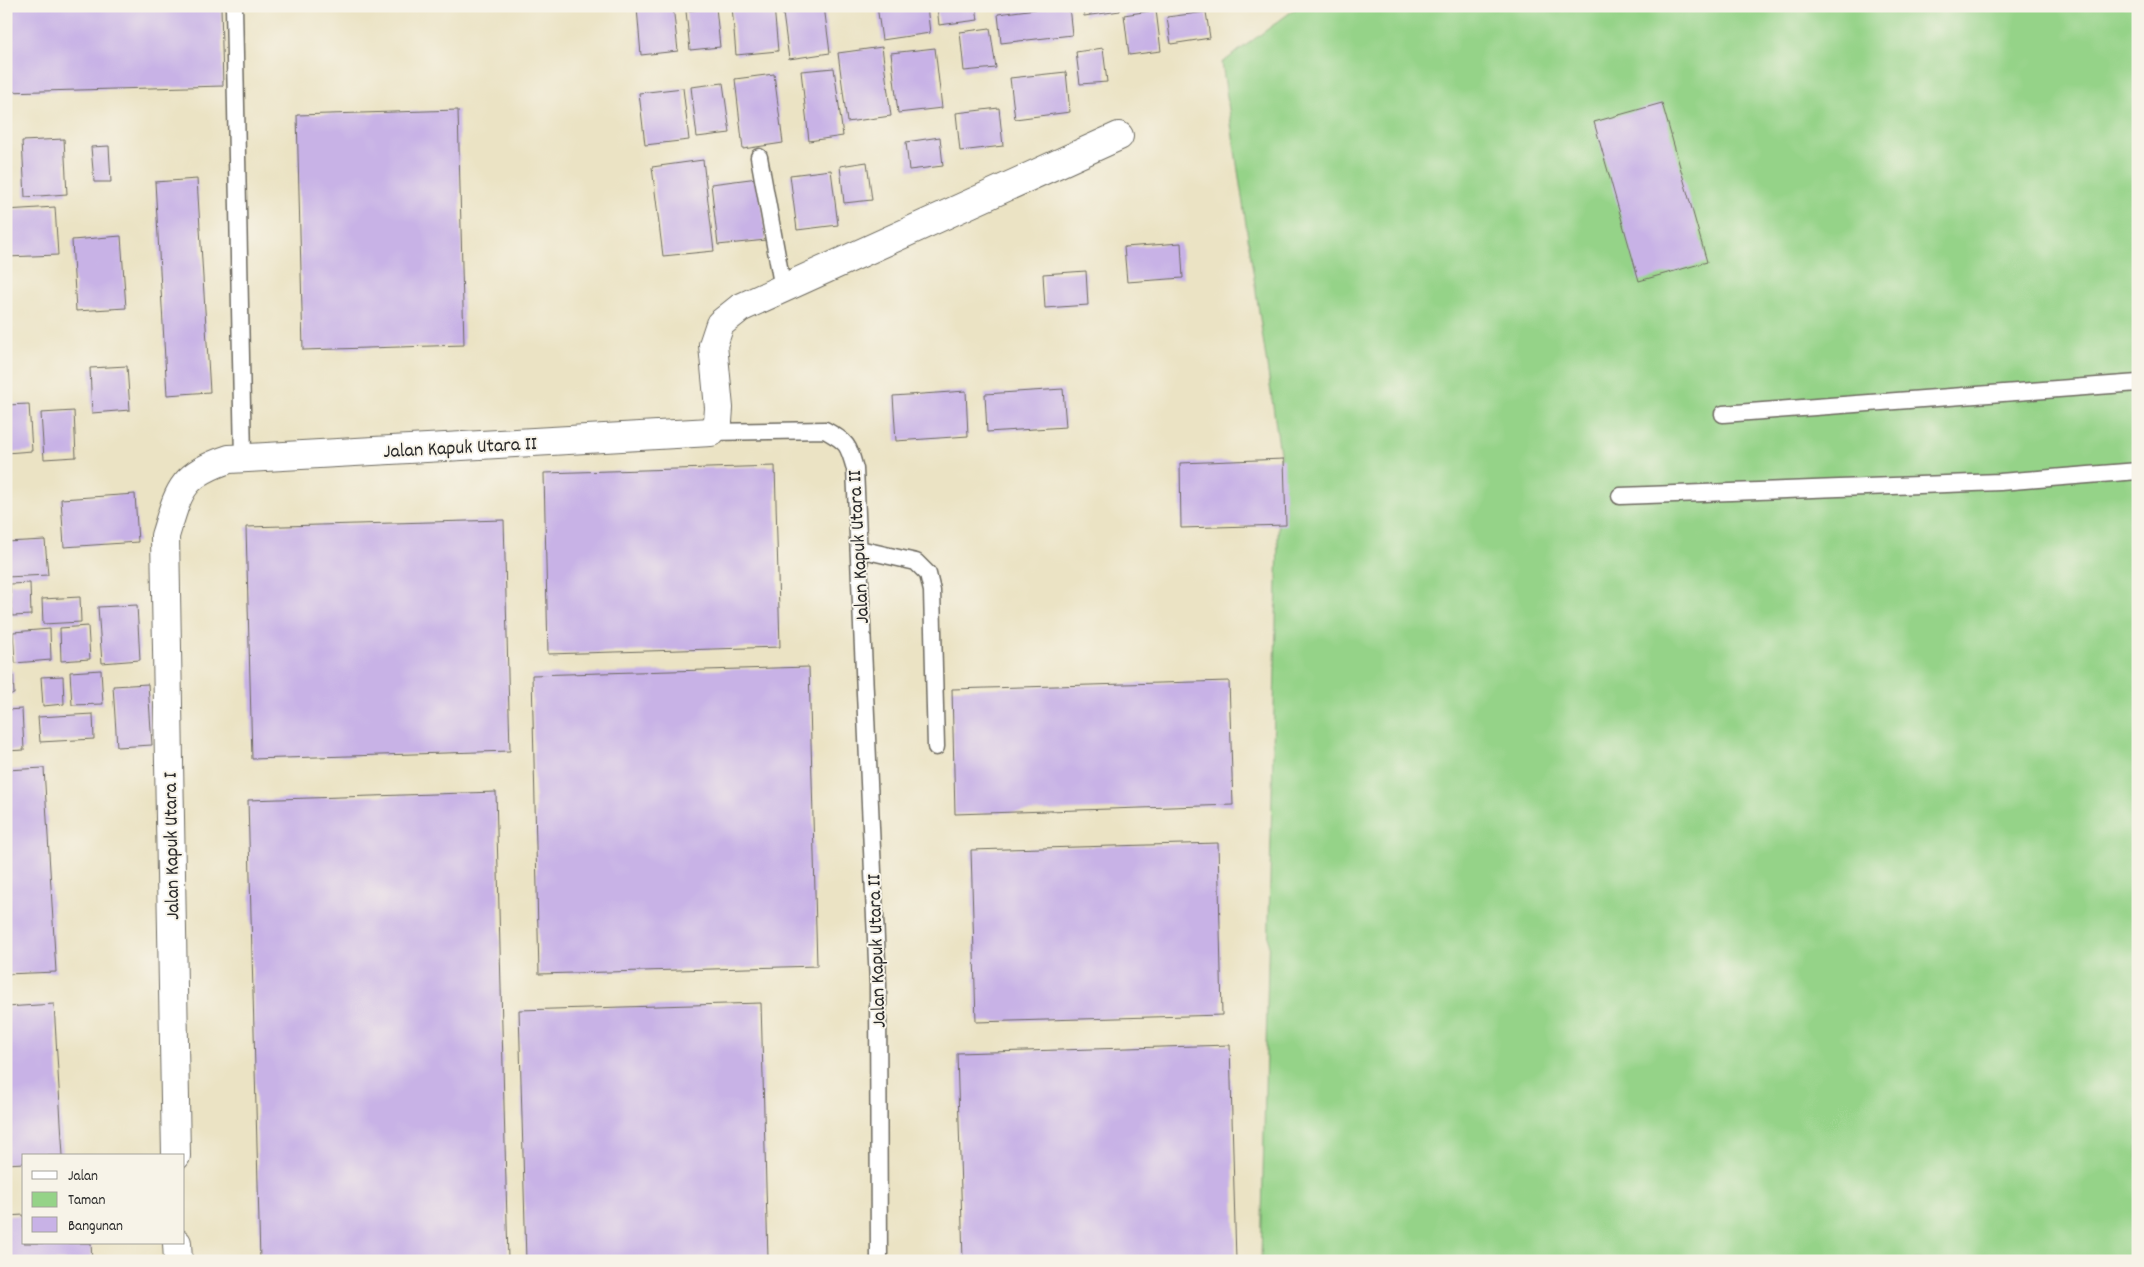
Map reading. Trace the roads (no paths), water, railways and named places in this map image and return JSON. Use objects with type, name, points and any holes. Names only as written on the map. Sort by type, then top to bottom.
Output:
[{"type":"street","points":[[712,432],[718,422],[719,408],[713,345],[720,324],[740,308],[1119,136]]},
{"type":"street","name":"Jalan Kapuk Utara II","points":[[165,536],[178,494],[190,478],[211,465],[229,459],[712,432]]},
{"type":"street","name":"Jalan Kapuk Utara I","points":[[165,536],[176,1154]]},
{"type":"street","points":[[177,1244],[178,1261]]},
{"type":"lane","points":[[234,6],[243,458]]},
{"type":"lane","points":[[759,157],[783,289]]},
{"type":"lane","points":[[1723,414],[2138,383]]},
{"type":"lane","name":"Jalan Kapuk Utara II","points":[[712,432],[825,430],[841,439],[849,447],[855,469],[878,984],[879,1261]]},
{"type":"lane","points":[[1620,496],[2000,482],[2138,471]]},
{"type":"lane","points":[[858,548],[916,562],[928,574],[932,591],[936,747]]}]
